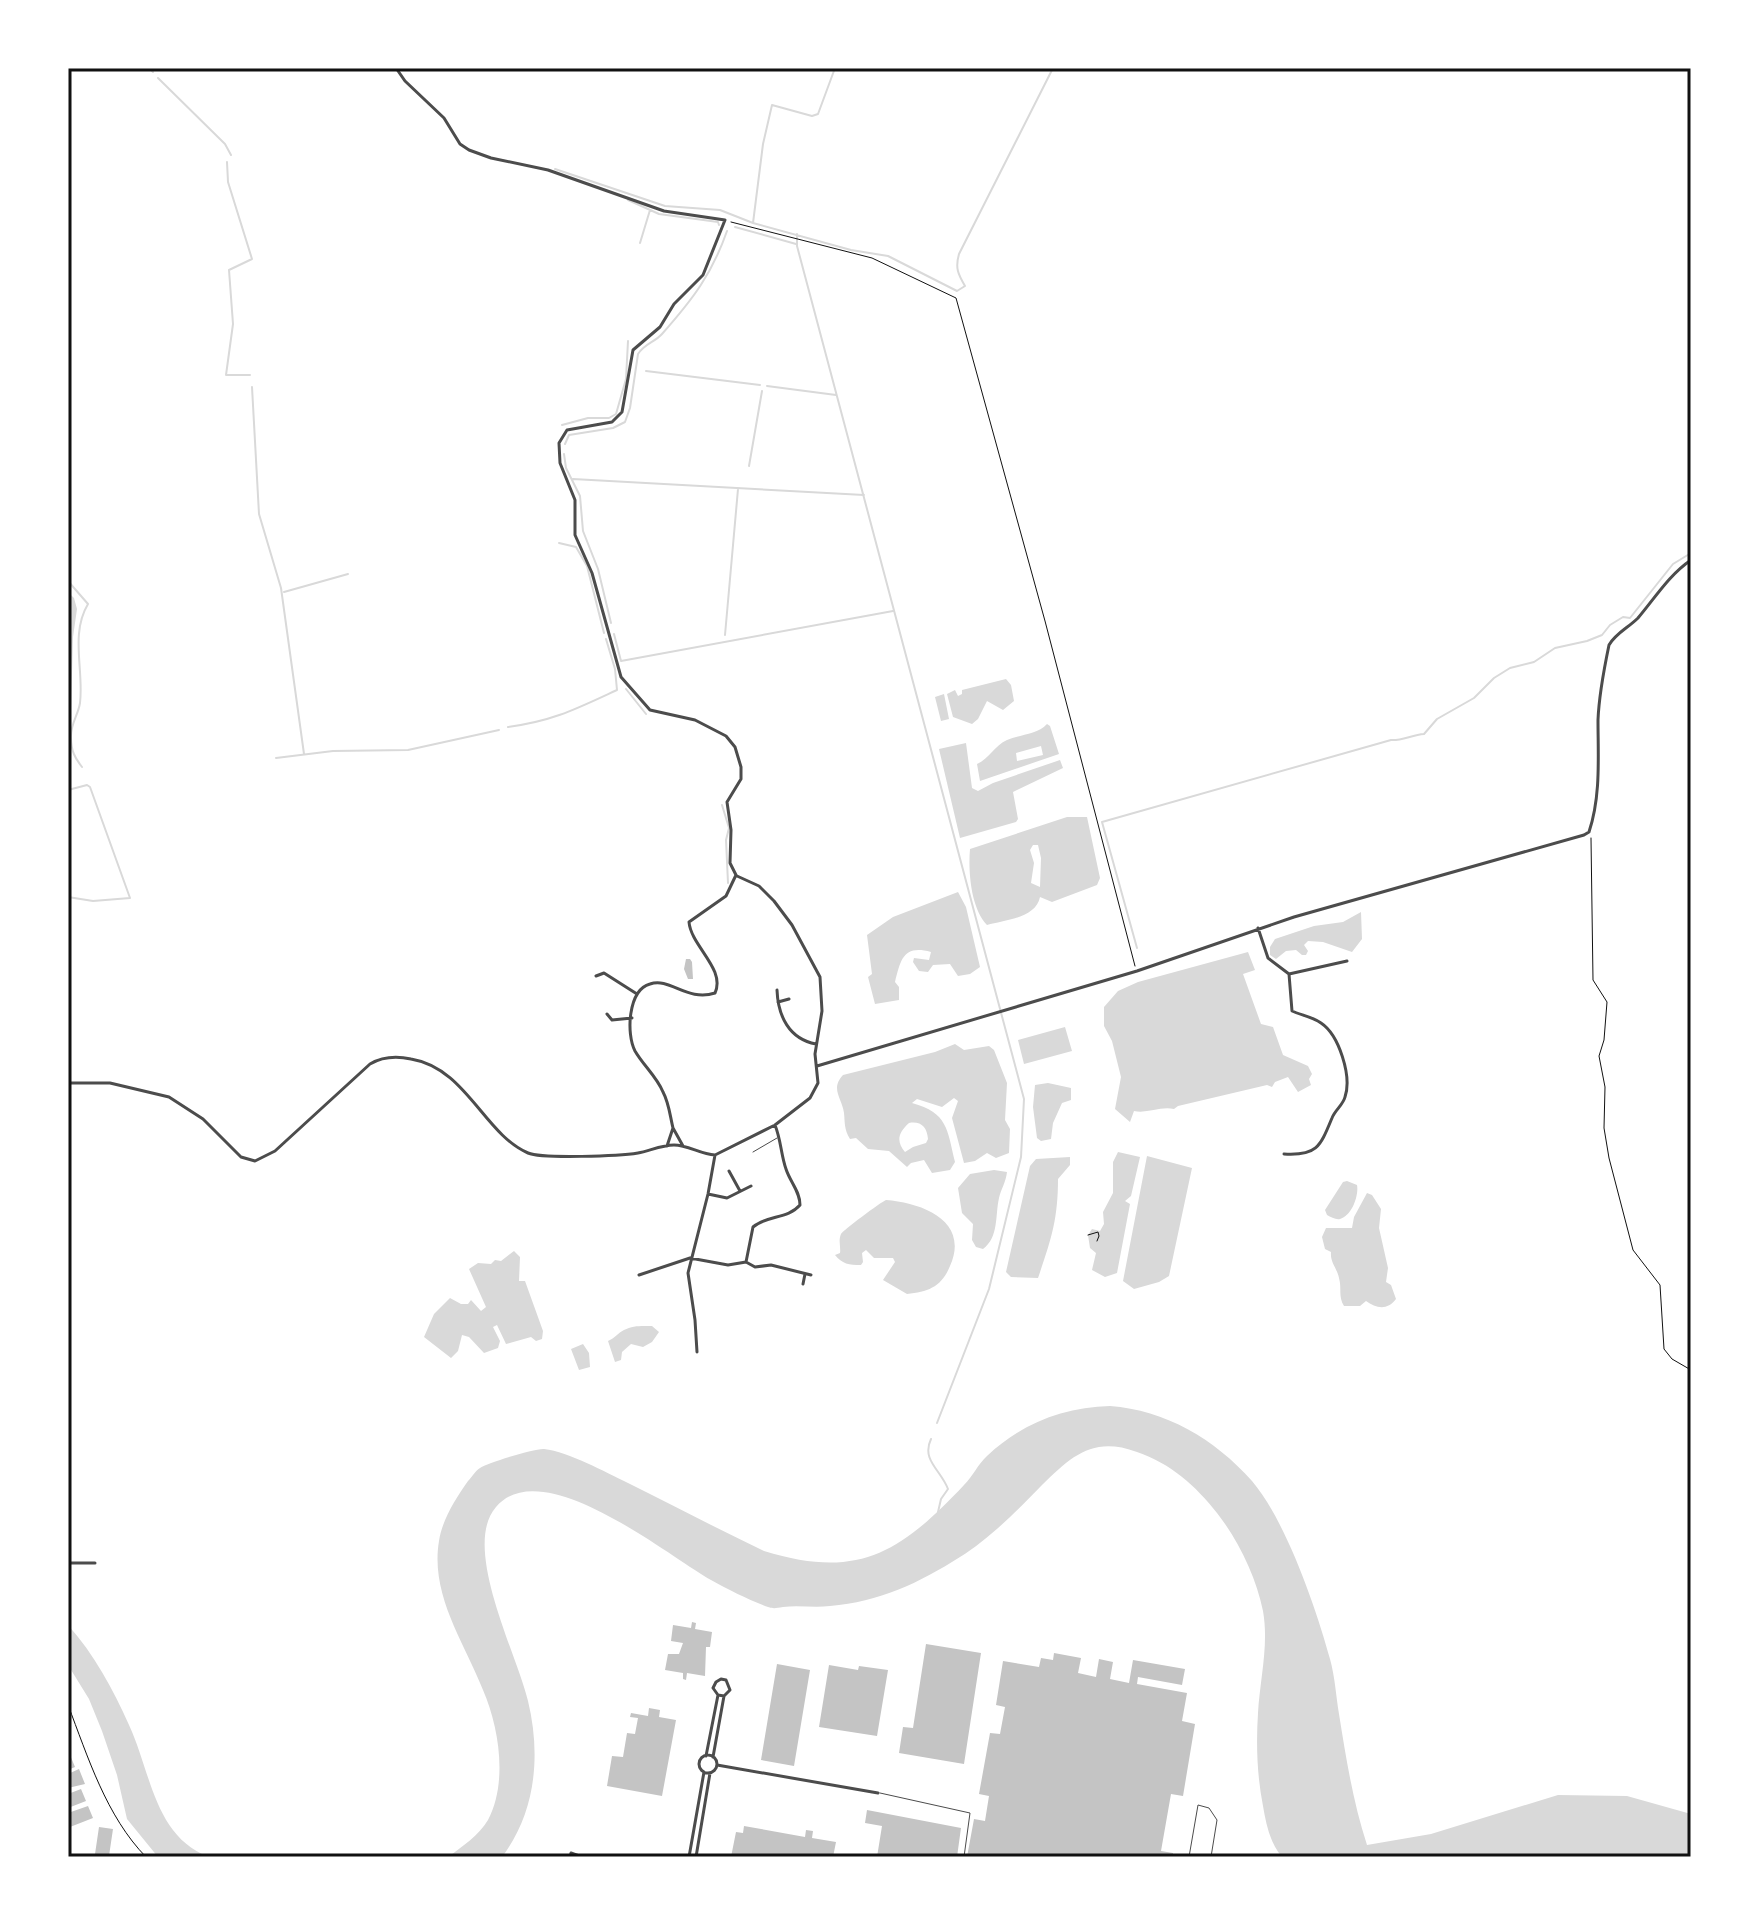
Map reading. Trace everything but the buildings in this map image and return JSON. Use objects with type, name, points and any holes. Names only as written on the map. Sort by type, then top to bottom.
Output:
[{"type":"street","points":[[68,1083],[110,1083],[169,1097],[203,1119],[241,1157],[255,1161],[275,1151],[370,1064],[384,1059],[406,1058],[427,1062],[445,1072],[512,1142],[528,1153],[546,1157],[626,1155],[667,1146],[683,1146],[715,1155],[775,1125],[813,1095],[818,1083],[816,1044],[823,992],[818,972],[792,925],[774,901],[759,886],[736,875],[730,863],[731,830],[727,802],[741,779],[735,747],[726,736],[695,720],[650,710],[621,677],[592,573],[575,535],[575,500],[561,469],[561,437],[567,430],[607,423],[619,416],[625,402],[633,350],[660,327],[674,304],[703,275],[725,220],[664,211],[548,170],[469,150],[460,144],[444,118],[405,81],[396,68]]},
{"type":"street","points":[[817,1066],[1137,971],[1258,928],[1589,832],[1599,769],[1599,704],[1609,645],[1639,616],[1681,566],[1691,560]]},
{"type":"street","points":[[683,1146],[673,1128],[662,1089],[633,1045],[632,1018],[637,994],[643,987],[655,982],[689,995],[715,993],[717,978],[693,938],[689,922],[726,896],[736,875]]},
{"type":"street","points":[[1258,928],[1268,958],[1289,974],[1292,1011],[1318,1021],[1326,1028],[1344,1061],[1345,1101],[1334,1112],[1320,1146],[1304,1155],[1284,1154]]},
{"type":"street","points":[[1289,974],[1347,961]]},
{"type":"street","points":[[596,976],[604,973],[637,994]]},
{"type":"street","points":[[777,990],[782,1017],[793,1033],[804,1041],[816,1044]]},
{"type":"street","points":[[778,1002],[789,999]]},
{"type":"street","points":[[607,1014],[612,1020],[632,1018]]},
{"type":"street","points":[[746,1262],[753,1227],[766,1219],[795,1211],[800,1206],[799,1193],[787,1172],[775,1125]]},
{"type":"street","points":[[667,1146],[673,1128]]},
{"type":"street","points":[[697,1352],[688,1281],[690,1258],[715,1155]]},
{"type":"street","points":[[729,1171],[740,1191]]},
{"type":"street","points":[[708,1194],[727,1198],[751,1186]]},
{"type":"street","points":[[639,1275],[690,1258],[728,1265],[746,1262],[755,1267],[771,1265],[811,1275]]},
{"type":"street","points":[[803,1284],[805,1274]]},
{"type":"street","points":[[68,1563],[95,1563]]},
{"type":"street","points":[[717,1765],[713,1757],[724,1696],[730,1690],[721,1679],[713,1688],[718,1695],[724,1696]]},
{"type":"street","points":[[689,1857],[704,1772],[700,1764],[706,1756],[718,1695]]},
{"type":"street","points":[[706,1756],[713,1757]]},
{"type":"street","points":[[696,1857],[710,1773],[717,1765]]},
{"type":"street","points":[[717,1765],[878,1793]]},
{"type":"street","points":[[704,1772],[710,1773]]},
{"type":"street","points":[[570,1857],[571,1853],[582,1857]]},
{"type":"lane","points":[[753,1152],[779,1137]]},
{"type":"lane","points":[[878,1793],[970,1813],[964,1857]]},
{"type":"lane","points":[[1189,1857],[1198,1805],[1209,1808],[1217,1820],[1211,1857]]},
{"type":"path","points":[[725,220],[888,263],[956,298],[1137,971]]},
{"type":"path","points":[[1589,832],[1593,844],[1593,980],[1607,1002],[1604,1040],[1599,1056],[1605,1087],[1604,1128],[1609,1158],[1633,1250],[1660,1285],[1664,1349],[1672,1359],[1691,1370]]},
{"type":"path","points":[[1088,1235],[1098,1232],[1097,1241]]},
{"type":"path","points":[[68,1705],[109,1804],[124,1830],[146,1857]]},
{"type":"shaded area","points":[[68,592],[74,598],[77,609],[71,709],[68,716]]},
{"type":"shaded area","points":[[1006,679],[1011,685],[1014,701],[1003,710],[987,701],[972,724],[953,717],[947,694],[955,690],[958,696],[962,690]]},
{"type":"shaded area","points":[[944,694],[949,719],[941,721],[935,697]]},
{"type":"shaded area","points":[[1047,724],[1050,726],[1059,754],[980,781],[977,764],[999,745]],"holes":[[[1041,746],[1043,755],[1017,761],[1016,753]]]},
{"type":"shaded area","points":[[966,743],[972,788],[978,791],[1060,760],[1063,768],[1013,792],[1016,822],[960,838],[939,749]]},
{"type":"shaded area","points":[[1067,817],[1087,817],[1100,878],[1097,885],[1052,902],[1040,897],[1033,910],[1026,914],[987,925],[977,909],[972,889],[970,849]],"holes":[[[1033,845],[1038,845],[1041,858],[1040,887],[1031,883],[1034,863],[1030,850]]]},
{"type":"shaded area","points":[[958,892],[966,907],[980,967],[970,974],[958,976],[950,964],[933,965],[928,972],[919,971],[914,958],[929,960],[931,952],[909,952],[902,960],[895,982],[899,987],[899,1000],[875,1004],[868,977],[872,974],[867,935],[893,917]]},
{"type":"shaded area","points":[[1361,912],[1362,939],[1352,952],[1323,942],[1308,941],[1304,945],[1308,951],[1306,955],[1296,950],[1286,951],[1276,959],[1270,955],[1275,939],[1314,926],[1343,922]]},
{"type":"shaded area","points":[[1248,952],[1255,970],[1243,974],[1261,1024],[1273,1027],[1283,1055],[1308,1066],[1312,1074],[1309,1079],[1311,1085],[1298,1092],[1288,1077],[1275,1082],[1272,1087],[1267,1085],[1174,1109],[1134,1111],[1130,1122],[1115,1109],[1121,1077],[1112,1041],[1104,1026],[1104,1007],[1118,991],[1138,982]]},
{"type":"shaded area","points":[[1065,1027],[1072,1051],[1024,1064],[1018,1040]]},
{"type":"shaded area","points":[[955,1044],[964,1050],[989,1046],[994,1050],[1007,1083],[1005,1120],[1010,1129],[1009,1153],[996,1158],[987,1153],[975,1161],[964,1163],[952,1118],[958,1101],[954,1098],[942,1107],[917,1099],[912,1103],[933,1112],[944,1124],[955,1162],[950,1170],[932,1173],[924,1160],[907,1167],[889,1151],[868,1149],[856,1138],[850,1139],[837,1089],[843,1075]],"holes":[[[909,1123],[923,1126],[928,1139],[926,1143],[905,1152],[900,1137]]]},
{"type":"shaded area","points":[[1048,1083],[1071,1088],[1071,1100],[1062,1103],[1053,1123],[1051,1139],[1041,1141],[1037,1138],[1033,1107],[1035,1085]]},
{"type":"shaded area","points":[[1118,1152],[1140,1157],[1131,1196],[1125,1201],[1130,1204],[1117,1273],[1105,1277],[1092,1270],[1096,1253],[1090,1248],[1088,1235],[1092,1229],[1100,1231],[1104,1224],[1103,1212],[1113,1193],[1113,1162]]},
{"type":"shaded area","points":[[1147,1156],[1192,1168],[1169,1276],[1134,1289],[1123,1281]]},
{"type":"shaded area","points":[[1070,1157],[1070,1165],[1058,1179],[1053,1230],[1038,1278],[1011,1277],[1006,1272],[1030,1166],[1036,1159]]},
{"type":"shaded area","points":[[994,1170],[1007,1172],[994,1232],[983,1249],[976,1247],[972,1240],[973,1224],[962,1213],[958,1188],[970,1174]]},
{"type":"shaded area","points":[[1343,1182],[1357,1185],[1356,1199],[1348,1214],[1335,1219],[1325,1210]]},
{"type":"shaded area","points":[[1367,1193],[1372,1195],[1381,1209],[1379,1228],[1388,1268],[1386,1282],[1391,1285],[1396,1299],[1385,1307],[1366,1301],[1360,1306],[1344,1306],[1331,1252],[1325,1249],[1322,1237],[1326,1228],[1352,1228],[1354,1217]]},
{"type":"shaded area","points":[[886,1200],[928,1210],[948,1226],[954,1237],[955,1250],[947,1273],[934,1287],[907,1294],[883,1280],[895,1262],[893,1258],[874,1258],[866,1250],[862,1253],[863,1262],[857,1265],[843,1262],[835,1255],[840,1253],[841,1234]]},
{"type":"shaded area","points":[[514,1251],[520,1257],[519,1281],[525,1281],[543,1331],[542,1339],[536,1341],[531,1337],[506,1344],[497,1325],[493,1327],[500,1341],[498,1348],[484,1353],[469,1337],[462,1335],[458,1351],[451,1358],[424,1337],[434,1314],[450,1298],[461,1304],[468,1304],[471,1300],[481,1311],[486,1307],[469,1269],[478,1263],[501,1261]]},
{"type":"shaded area","points":[[652,1326],[659,1332],[652,1342],[643,1347],[631,1344],[622,1352],[621,1360],[615,1362],[608,1341],[627,1328]]},
{"type":"shaded area","points":[[583,1344],[589,1353],[590,1367],[579,1370],[571,1349]]},
{"type":"shaded area","points":[[1110,1406],[1150,1414],[1188,1429],[1238,1466],[1265,1498],[1288,1541],[1317,1615],[1330,1659],[1350,1780],[1367,1845],[1431,1834],[1558,1795],[1627,1796],[1691,1814],[1691,1857],[1282,1857],[1269,1833],[1259,1783],[1257,1725],[1265,1624],[1251,1572],[1225,1524],[1191,1485],[1149,1457],[1108,1446],[1074,1458],[992,1533],[945,1566],[882,1596],[824,1607],[768,1607],[711,1580],[605,1514],[573,1500],[543,1492],[517,1493],[496,1507],[487,1525],[485,1548],[495,1601],[528,1701],[534,1742],[533,1782],[522,1821],[502,1857],[448,1857],[475,1836],[488,1820],[498,1789],[499,1755],[489,1705],[450,1618],[439,1580],[439,1541],[446,1517],[463,1488],[480,1468],[532,1451],[554,1451],[598,1468],[764,1551],[797,1559],[852,1561],[875,1554],[919,1528],[964,1485],[987,1456],[1028,1426],[1059,1414]]},
{"type":"shaded area","points":[[68,1625],[95,1660],[116,1698],[165,1818],[176,1834],[209,1857],[158,1857],[127,1819],[117,1775],[102,1731],[89,1699],[68,1665]]},
{"type":"waterway","points":[[149,68],[153,72]]},
{"type":"waterway","points":[[835,68],[818,114],[812,116],[772,105],[763,144],[753,223],[851,250],[888,256],[957,291],[965,286],[958,271],[959,254],[1053,68]]},
{"type":"waterway","points":[[158,78],[225,144],[231,155]]},
{"type":"waterway","points":[[227,162],[228,182],[252,259],[229,270],[233,324],[226,375],[250,375]]},
{"type":"waterway","points":[[555,169],[665,206],[720,210],[753,223]]},
{"type":"waterway","points":[[628,200],[659,214],[718,222],[719,225]]},
{"type":"waterway","points":[[640,243],[650,210]]},
{"type":"waterway","points":[[735,227],[796,244]]},
{"type":"waterway","points":[[565,444],[569,435],[613,428],[625,422],[638,354],[662,334],[692,297],[715,260],[727,231]]},
{"type":"waterway","points":[[797,234],[797,246],[1024,1099],[1021,1157],[989,1289],[937,1423]]},
{"type":"waterway","points":[[562,425],[588,418],[609,418],[616,414],[626,379],[628,341]]},
{"type":"waterway","points":[[646,371],[760,385]]},
{"type":"waterway","points":[[767,386],[836,395]]},
{"type":"waterway","points":[[252,387],[259,514],[281,588],[304,754]]},
{"type":"waterway","points":[[749,466],[762,391]]},
{"type":"waterway","points":[[564,454],[566,468],[580,496],[583,531],[598,569],[611,623]]},
{"type":"waterway","points":[[573,479],[864,495]]},
{"type":"waterway","points":[[725,635],[738,489]]},
{"type":"waterway","points":[[559,543],[576,547],[587,566],[604,633]]},
{"type":"waterway","points":[[1137,948],[1102,822],[1391,740],[1424,734],[1437,719],[1474,698],[1494,678],[1510,668],[1534,662],[1555,648],[1602,635],[1623,617],[1630,618],[1673,564],[1691,553]]},
{"type":"waterway","points":[[284,592],[348,574]]},
{"type":"waterway","points":[[68,581],[88,604],[80,627],[80,703],[71,733],[73,751],[82,767]]},
{"type":"waterway","points":[[614,634],[621,661],[893,611]]},
{"type":"waterway","points":[[508,727],[551,718],[617,690],[615,669],[606,639]]},
{"type":"waterway","points":[[626,689],[646,714]]},
{"type":"waterway","points":[[276,758],[333,751],[408,750],[499,730]]},
{"type":"waterway","points":[[68,790],[90,787],[130,898],[93,901],[68,897]]},
{"type":"waterway","points":[[722,805],[729,828],[726,840],[728,883]]},
{"type":"waterway","points":[[931,1439],[930,1459],[948,1489],[941,1499],[938,1512]]}]
